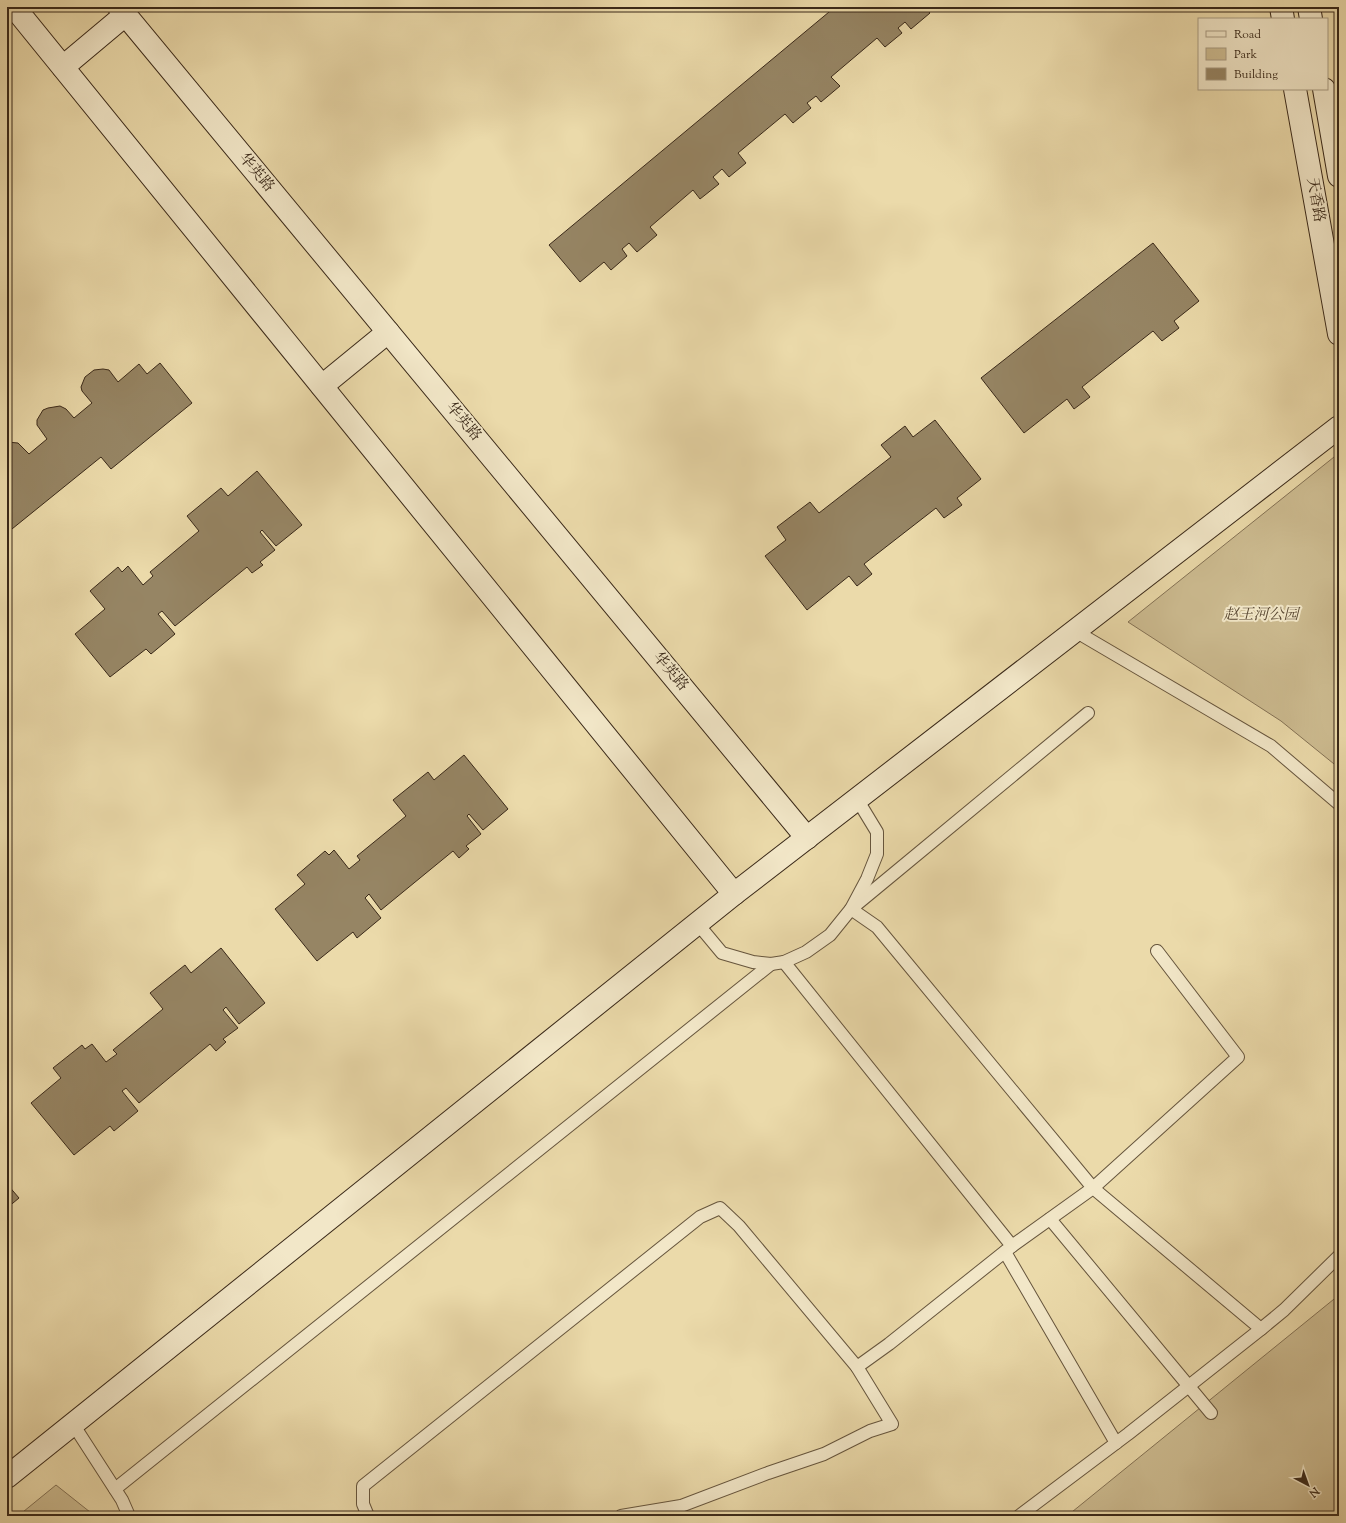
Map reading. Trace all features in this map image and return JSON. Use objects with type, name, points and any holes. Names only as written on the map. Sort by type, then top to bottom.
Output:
[{"type":"main road","points":[[14,7],[734,894]]},
{"type":"main road","points":[[1281,7],[1283,18]]},
{"type":"main road","points":[[1309,7],[1311,18]]},
{"type":"main road","points":[[63,67],[122,11]]},
{"type":"main road","name":"华英路","points":[[122,11],[808,838]]},
{"type":"main road","name":"天香路","points":[[1295,90],[1339,334]]},
{"type":"main road","name":"天香路","points":[[1324,90],[1339,176]]},
{"type":"main road","points":[[322,386],[388,332]]},
{"type":"main road","points":[[7,1477],[697,923],[1339,427]]},
{"type":"lane","points":[[1075,631],[1271,746],[1339,804]]},
{"type":"lane","points":[[851,909],[1088,714]]},
{"type":"lane","points":[[697,923],[722,953],[753,962],[771,964],[784,962],[806,952],[830,935],[851,909],[867,879],[876,854],[877,832],[857,799]]},
{"type":"lane","points":[[851,909],[877,927],[1093,1188],[1261,1328]]},
{"type":"lane","points":[[857,1367],[889,1344],[1009,1249],[1093,1188],[1238,1057],[1157,951]]},
{"type":"lane","points":[[784,962],[1009,1249],[1116,1443]]},
{"type":"lane","points":[[115,1489],[771,964]]},
{"type":"lane","points":[[368,1516],[363,1504],[363,1486],[700,1217],[720,1208],[740,1226],[857,1367],[892,1424],[870,1431],[824,1454],[768,1473],[682,1506],[621,1516]]},
{"type":"lane","points":[[1050,1219],[1212,1413]]},
{"type":"lane","points":[[1019,1516],[1116,1443],[1284,1310],[1339,1256]]},
{"type":"lane","points":[[73,1424],[122,1500],[129,1516]]},
{"type":"green space","name":"赵王河公园","points":[[1339,453],[1339,768],[1281,721],[1128,622]]},
{"type":"green space","points":[[1339,1295],[1339,1516],[1067,1516]]},
{"type":"green space","points":[[56,1485],[95,1516],[18,1516]]},
{"type":"building","points":[[835,7],[925,7],[930,13],[911,29],[905,22],[898,28],[902,33],[885,47],[877,38],[831,77],[840,86],[821,102],[816,96],[807,103],[811,108],[793,123],[785,114],[738,153],[746,163],[729,177],[722,169],[713,177],[719,184],[700,199],[693,190],[650,227],[657,235],[637,252],[629,243],[622,249],[627,256],[611,270],[604,262],[580,282],[549,245]]},
{"type":"building","points":[[1153,243],[1199,301],[1174,321],[1179,328],[1162,341],[1153,331],[1082,387],[1090,397],[1074,409],[1067,399],[1024,433],[981,378]]},
{"type":"building","points":[[160,363],[192,403],[111,469],[101,457],[7,533],[7,442],[18,443],[29,454],[47,439],[37,425],[37,420],[43,410],[60,406],[66,409],[74,418],[92,403],[82,391],[81,387],[85,377],[94,370],[109,370],[118,382],[139,364],[147,374]]},
{"type":"building","points":[[935,420],[981,479],[957,498],[962,505],[944,518],[936,508],[864,564],[872,574],[857,586],[849,576],[807,610],[765,556],[786,540],[777,527],[810,502],[819,513],[891,457],[881,445],[905,426],[913,437]]},
{"type":"building","points":[[257,471],[302,525],[276,546],[262,530],[260,532],[275,550],[260,562],[263,565],[252,573],[247,567],[175,626],[162,611],[158,614],[175,634],[151,654],[146,649],[110,677],[75,634],[105,609],[90,591],[118,567],[122,572],[128,566],[143,585],[153,576],[150,572],[199,531],[187,516],[221,488],[228,496]]},
{"type":"building","points":[[464,755],[508,809],[483,830],[469,814],[467,816],[481,834],[466,846],[469,849],[459,858],[453,851],[381,910],[369,894],[365,898],[381,918],[357,938],[353,932],[317,961],[275,909],[305,884],[297,875],[325,851],[329,855],[334,850],[349,869],[360,860],[357,856],[406,816],[393,800],[428,772],[434,780]]},
{"type":"building","points":[[221,948],[265,1003],[239,1024],[226,1007],[223,1010],[238,1028],[223,1039],[226,1042],[216,1051],[210,1044],[139,1103],[126,1088],[122,1091],[138,1111],[114,1131],[110,1126],[74,1155],[31,1103],[61,1078],[53,1068],[82,1045],[85,1049],[92,1044],[106,1062],[117,1054],[113,1050],[163,1009],[150,993],[185,965],[191,973]]},
{"type":"building","points":[[7,1184],[19,1198],[7,1208]]}]
